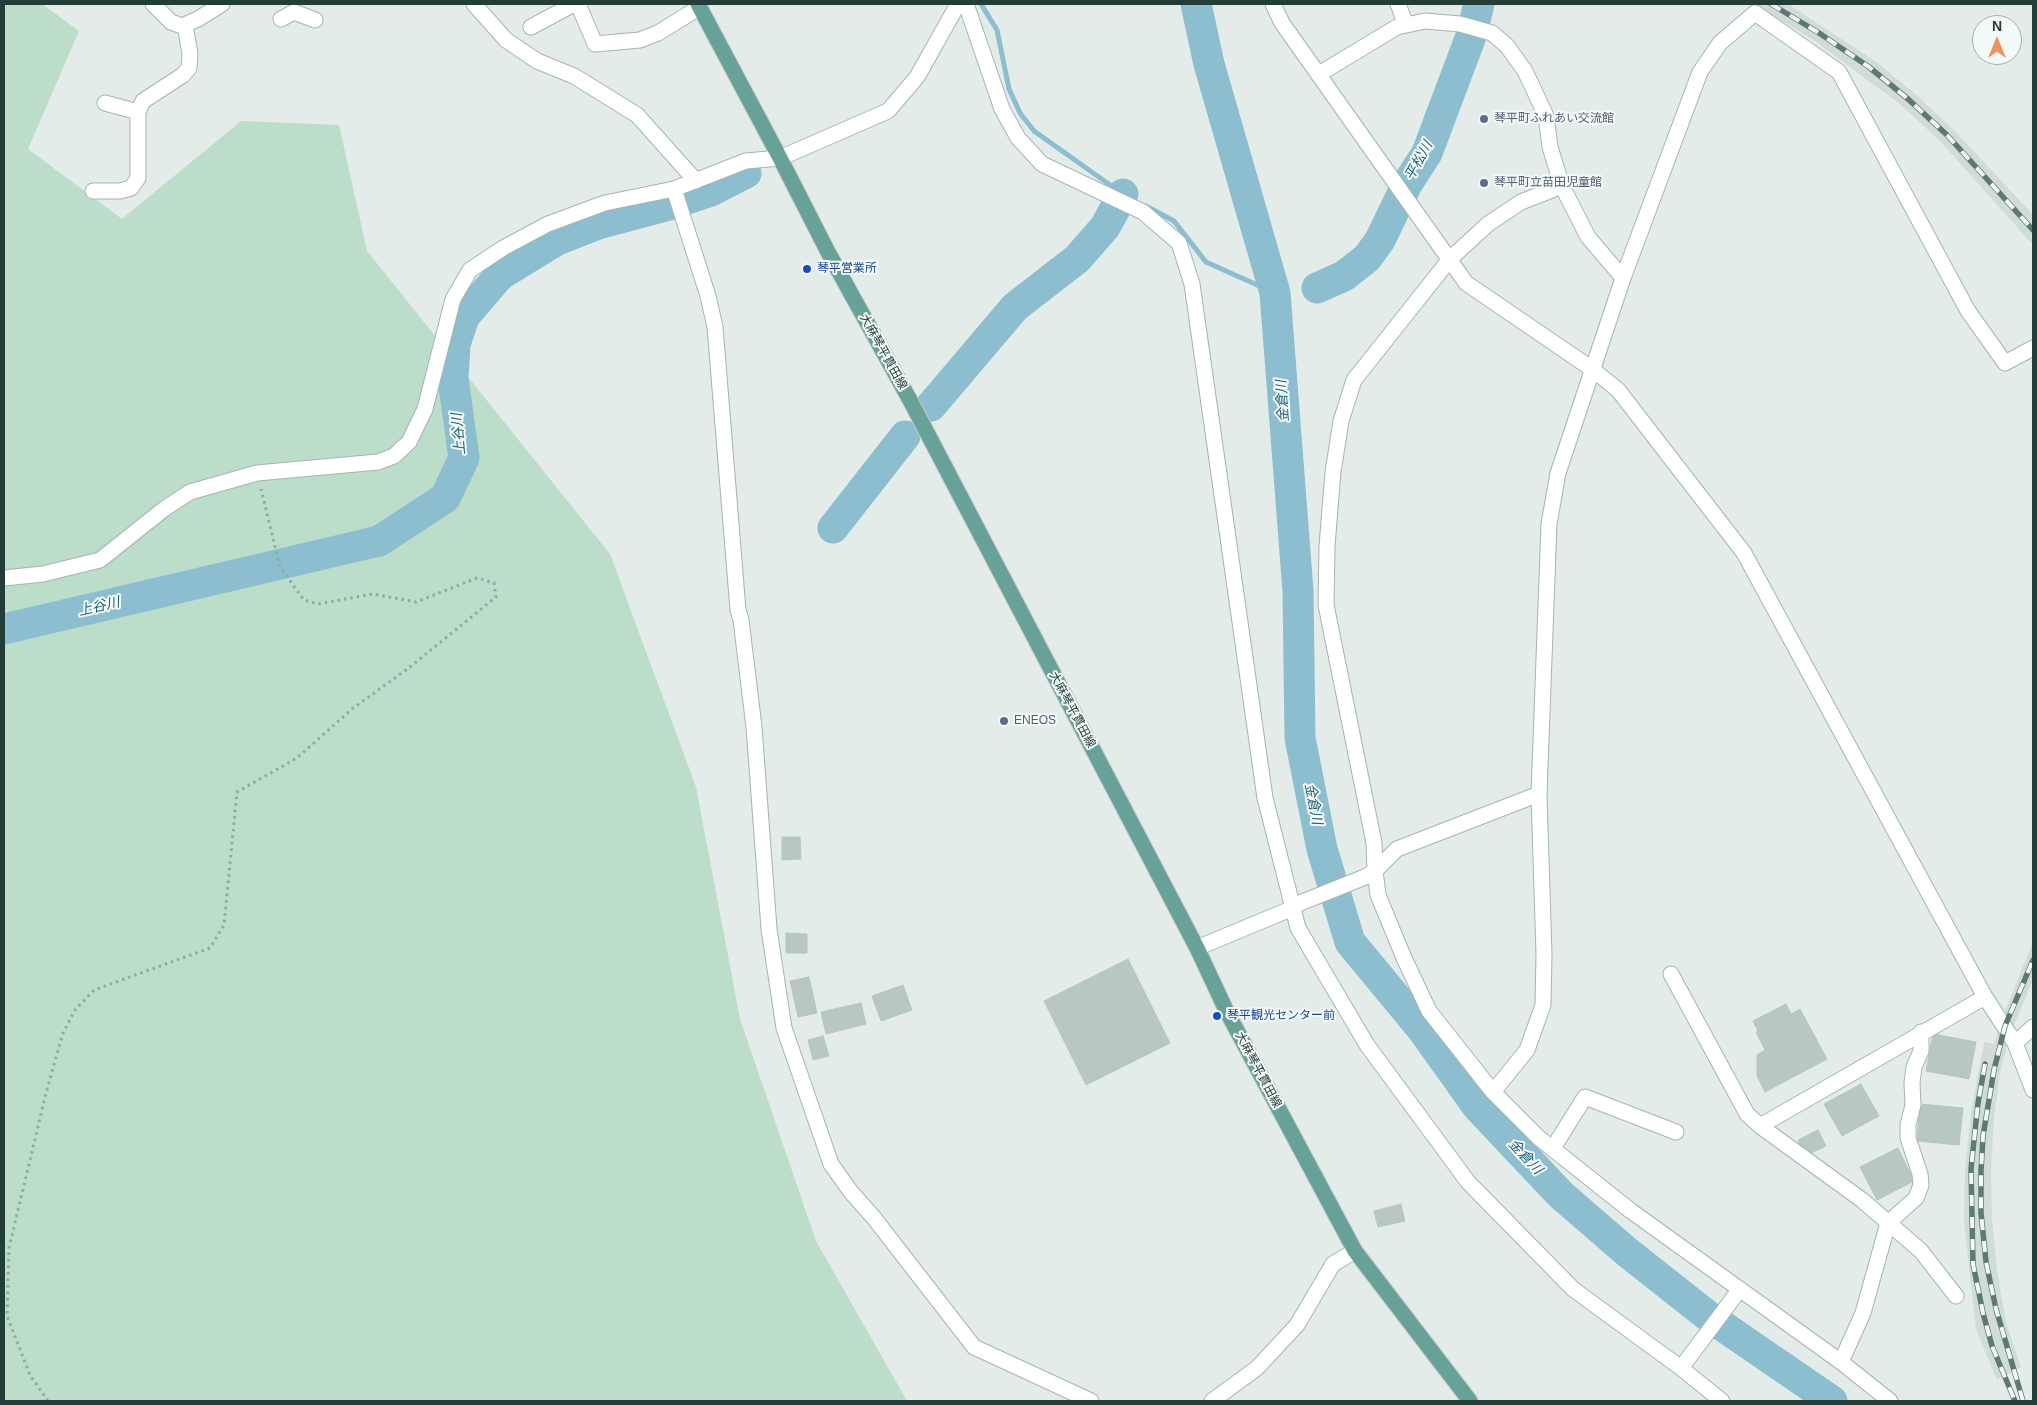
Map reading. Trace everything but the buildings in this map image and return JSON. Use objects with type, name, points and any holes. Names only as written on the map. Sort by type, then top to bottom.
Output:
[{"type":"main road","name":"大麻琴平貫田線","points":[[699,5],[832,261],[911,402],[1197,948],[1227,1012],[1354,1251],[1470,1401]]},
{"type":"street","points":[[153,4],[171,22],[182,26],[198,19],[222,4]]},
{"type":"street","points":[[474,4],[506,40],[536,61],[574,76],[637,115],[696,181]]},
{"type":"street","points":[[531,27],[574,4]]},
{"type":"street","points":[[578,4],[595,44],[640,40],[658,33],[699,5]]},
{"type":"street","points":[[4,578],[43,574],[100,560],[190,492],[257,473],[378,462],[394,456],[409,442],[426,409],[453,299],[470,270],[503,248],[548,224],[605,204],[674,189],[746,161],[780,158],[888,111],[917,76],[958,4]]},
{"type":"street","points":[[966,4],[1002,110],[1018,138],[1042,164],[1143,212],[1179,243],[1192,284],[1265,798],[1297,905],[1298,928],[1367,1045],[1468,1182],[1574,1289],[1681,1368],[1722,1401]]},
{"type":"street","points":[[1273,4],[1282,23],[1466,283],[1592,369],[1618,390],[1744,553],[1985,997],[2015,1042],[2033,1090]]},
{"type":"street","points":[[1398,4],[1406,26]]},
{"type":"street","points":[[281,19],[297,9],[315,20]]},
{"type":"street","points":[[1494,1092],[1527,1050],[1543,1005],[1544,954],[1539,794],[1550,524],[1558,473],[1623,278],[1700,72],[1720,43],[1755,13],[1839,72],[1968,310],[2006,363],[2033,348]]},
{"type":"street","points":[[1319,74],[1397,27],[1425,21],[1460,24],[1492,33],[1507,46],[1525,71],[1546,116],[1550,146],[1562,186],[1588,237],[1623,278]]},
{"type":"street","points":[[93,191],[120,192],[131,188],[138,178],[138,112],[143,101],[183,75],[189,68],[190,54],[185,25]]},
{"type":"street","points":[[105,103],[138,112]]},
{"type":"street","points":[[1562,186],[1514,206],[1488,224],[1450,259],[1354,380],[1341,421],[1333,472],[1327,546],[1326,605],[1374,843],[1370,874],[1404,958],[1430,1011],[1494,1092],[1539,1138],[1631,1211],[1841,1362],[1890,1401]]},
{"type":"street","points":[[674,189],[708,296],[715,327],[738,610],[741,620],[754,727],[769,929],[784,1028],[790,1046],[831,1164],[974,1348],[1091,1401]]},
{"type":"street","points":[[1197,948],[1370,874],[1397,848],[1539,794]]},
{"type":"street","points":[[1671,974],[1746,1114],[1862,1200],[1921,1251],[1956,1296]]},
{"type":"street","points":[[1760,1126],[1985,997]]},
{"type":"street","points":[[2015,1042],[2033,1026]]},
{"type":"street","points":[[1841,1362],[1863,1313],[1888,1223],[1916,1198],[1921,1185],[1920,1174],[1908,1138],[1908,1124],[1913,1105],[1912,1083],[1914,1067],[1921,1051],[1921,1032]]},
{"type":"street","points":[[1553,1148],[1585,1096],[1676,1132]]},
{"type":"street","points":[[1212,1401],[1257,1368],[1297,1325],[1333,1264],[1354,1251]]},
{"type":"street","points":[[1681,1368],[1740,1289]]},
{"type":"path","points":[[48,1401],[30,1376],[6,1316],[9,1248],[36,1130],[63,1033],[75,1010],[94,990],[210,948],[224,925],[237,792],[298,758],[352,709],[410,667],[496,597],[494,583],[477,578],[416,602],[373,594],[318,604],[304,600],[280,567],[257,473]]},
{"type":"shaded area","points":[[1754,4],[1788,4],[1875,61],[1913,92],[1955,131],[2033,215],[2033,245],[1941,142],[1901,105],[1812,39]]},
{"type":"shaded area","points":[[2033,942],[2033,980],[2010,1034],[2000,1073],[1994,1117],[1991,1171],[1992,1219],[1997,1270],[2006,1323],[2021,1367],[1997,1380],[1976,1329],[1964,1221],[1965,1170],[1971,1112],[1984,1042],[1994,1044],[2005,1011]]},
{"type":"green space","points":[[4,4],[42,4],[79,31],[28,149],[122,219],[241,121],[339,125],[367,251],[610,554],[696,787],[740,1019],[816,1241],[907,1401],[4,1401]]},
{"type":"waterway","points":[[981,4],[997,30],[1009,89],[1020,113],[1034,131],[1127,197]]},
{"type":"waterway","name":"金倉川","points":[[1196,4],[1209,64],[1275,293],[1298,591],[1300,738],[1322,849],[1350,942],[1422,1029],[1477,1106],[1561,1195],[1627,1252],[1708,1316],[1832,1401]]},
{"type":"waterway","name":"平松川","points":[[1317,288],[1344,276],[1367,258],[1380,240],[1407,184],[1427,153],[1471,36],[1479,4]]},
{"type":"waterway","name":"上谷川","points":[[4,629],[379,541],[445,498],[464,458],[453,379],[455,344],[464,317],[500,275],[557,240],[598,224],[669,205],[711,191],[746,173]]},
{"type":"waterway","points":[[931,406],[1015,307],[1077,259],[1105,227],[1123,194]]},
{"type":"waterway","points":[[1146,206],[1174,221],[1206,262],[1275,293]]},
{"type":"waterway","points":[[833,528],[905,436]]},
{"type":"railway","points":[[1771,4],[1819,33],[1869,67],[1908,99],[1947,135],[2033,230]]},
{"type":"railway","points":[[2023,1401],[1996,1309],[1986,1262],[1981,1213],[1981,1171],[1983,1136],[1994,1070],[2005,1026],[2033,960]]},
{"type":"railway","points":[[1985,1064],[1978,1103],[1971,1169],[1973,1264],[1992,1346],[2015,1401]]},
{"type":"place","name":"琴平町ふれあい交流館","points":[[1484,119]]},
{"type":"place","name":"琴平町立苗田児童館","points":[[1484,183]]},
{"type":"place","name":"琴平営業所","points":[[807,269]]},
{"type":"place","name":"ENEOS","points":[[1004,721]]},
{"type":"place","name":"琴平観光センター前","points":[[1217,1016]]}]
